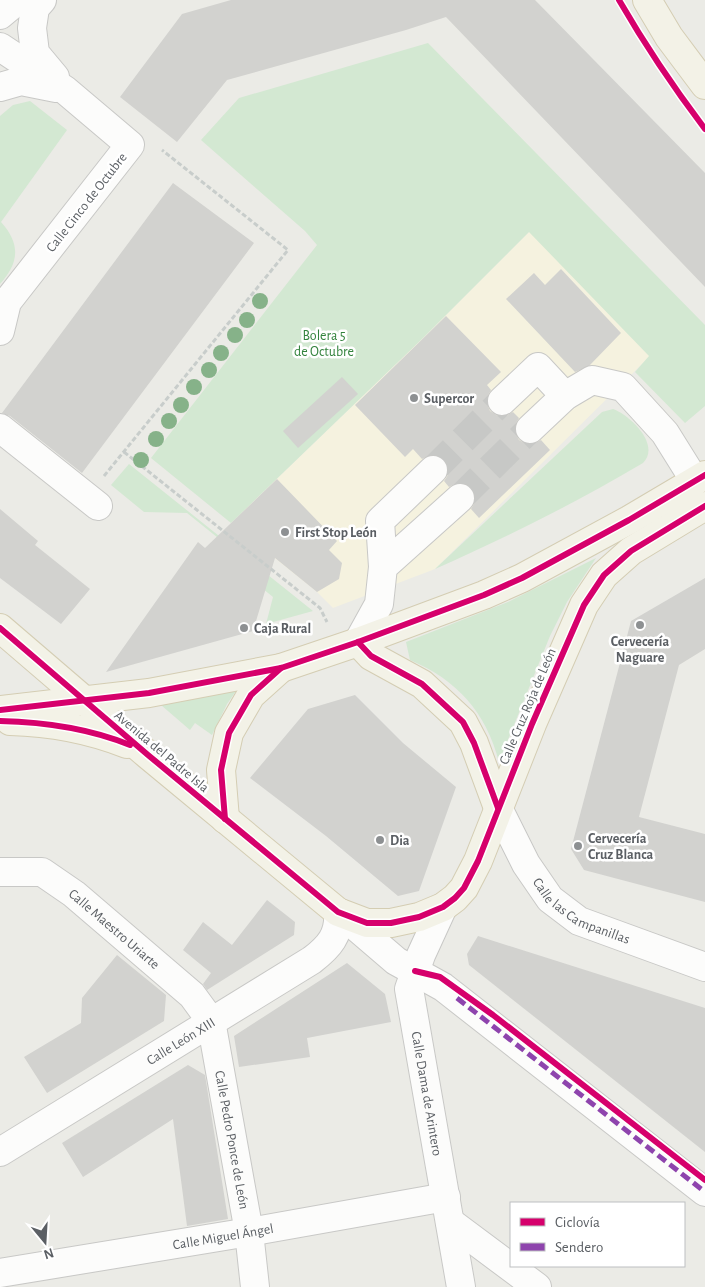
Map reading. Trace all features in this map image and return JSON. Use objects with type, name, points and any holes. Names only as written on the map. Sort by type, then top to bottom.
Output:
[{"type":"main road","points":[[647,0],[669,37],[705,85]]},
{"type":"main road","points":[[0,710],[149,693],[281,668],[358,642],[484,595],[522,578],[629,520],[700,478]]},
{"type":"main road","name":"Calle Cruz Roja de León","points":[[391,923],[419,917],[443,906],[455,898],[464,888],[478,861],[532,724],[584,606],[604,575],[631,552],[705,506]]},
{"type":"main road","name":"Avenida del Padre Isla","points":[[0,628],[148,755],[338,912],[367,923],[391,923]]},
{"type":"main road","points":[[358,642],[371,656],[422,684],[463,722],[474,743],[498,808]]},
{"type":"main road","points":[[225,819],[221,770],[230,733],[251,695],[281,668]]},
{"type":"main road","points":[[0,721],[75,728],[106,735],[134,746],[148,755]]},
{"type":"street","points":[[0,15],[18,0]]},
{"type":"street","name":"Calle Cinco de Octubre","points":[[42,0],[35,8],[32,28],[35,53],[65,90]]},
{"type":"street","name":"Calle Cinco de Octubre","points":[[0,47],[65,90],[130,145],[7,302],[0,331]]},
{"type":"street","name":"Calle Cinco de Octubre","points":[[0,87],[22,81],[65,90]]},
{"type":"street","points":[[502,401],[538,367],[565,396]]},
{"type":"street","points":[[530,429],[565,396],[592,380],[623,387],[664,433],[700,478]]},
{"type":"street","points":[[0,428],[98,506]]},
{"type":"street","points":[[358,642],[379,604],[383,566],[380,521],[433,470]]},
{"type":"street","points":[[383,566],[460,498]]},
{"type":"street","points":[[379,604],[412,621]]},
{"type":"street","name":"Calle las Campanillas","points":[[498,808],[526,864],[550,898],[572,916],[579,921],[705,967]]},
{"type":"street","name":"Calle Maestro Uriarte","points":[[0,872],[42,872],[74,894],[192,996],[211,1021]]},
{"type":"street","name":"Calle Dama de Arintero","points":[[443,906],[411,981],[410,996],[460,1287]]},
{"type":"street","name":"Avenida del Padre Isla","points":[[338,912],[396,961],[443,987],[705,1192]]},
{"type":"street","name":"Calle León XIII","points":[[0,1152],[322,952],[329,946],[338,930],[338,912]]},
{"type":"street","name":"Calle Pedro Ponce de León","points":[[211,1021],[249,1232],[255,1287]]},
{"type":"street","points":[[448,1210],[510,1264]]},
{"type":"street","name":"Calle Miguel Ángel","points":[[0,1273],[249,1232],[448,1210]]},
{"type":"street","points":[[514,1267],[537,1287]]},
{"type":"path","points":[[102,479],[288,250],[162,150]]},
{"type":"path","points":[[124,452],[320,608],[327,622]]},
{"type":"shaded area","points":[[530,231],[650,356],[435,569],[333,608],[317,592],[231,523],[423,338]]},
{"type":"green space","name":"Bolera 5 de Octubre","points":[[428,43],[705,325],[705,406],[685,423],[635,372],[649,356],[529,232],[423,338],[231,523],[151,458],[317,245],[305,231],[201,140],[239,98]]},
{"type":"green space","points":[[30,101],[67,130],[1,222],[12,238],[15,253],[11,269],[0,284],[0,116],[13,105]]},
{"type":"green space","points":[[613,409],[635,424],[646,440],[648,456],[643,463],[541,519],[435,569],[602,412]]},
{"type":"green space","points":[[129,464],[313,611],[266,624],[273,597],[237,568],[233,550],[187,513],[144,512],[111,485]]},
{"type":"green space","points":[[596,558],[567,602],[550,636],[499,762],[493,744],[478,713],[442,677],[410,660],[406,642],[508,602]]},
{"type":"green space","points":[[236,691],[227,704],[212,735],[195,723],[190,730],[161,705]]},
{"type":"building","points":[[231,0],[535,0],[705,173],[705,287],[446,17],[227,80],[177,142],[120,97],[182,14]]},
{"type":"building","points":[[173,183],[254,243],[82,473],[10,416],[2,413]]},
{"type":"building","points":[[561,269],[621,333],[589,366],[575,372],[506,299],[534,273],[545,285]]},
{"type":"building","points":[[446,316],[501,372],[487,385],[491,390],[487,397],[490,411],[498,416],[506,416],[513,412],[519,418],[515,425],[515,432],[519,440],[526,444],[533,444],[541,440],[550,450],[479,518],[471,509],[475,502],[475,495],[471,487],[464,483],[457,483],[449,487],[444,481],[448,475],[448,467],[444,459],[437,455],[430,455],[422,459],[413,449],[405,457],[355,405]]},
{"type":"building","points":[[342,377],[358,394],[298,448],[283,431]]},
{"type":"building","points":[[277,479],[337,541],[329,550],[342,563],[339,579],[317,592],[275,558],[253,631],[106,672],[198,542],[205,548]]},
{"type":"building","points":[[0,509],[38,541],[35,545],[90,589],[61,624],[0,578]]},
{"type":"building","points":[[705,578],[705,649],[679,665],[639,817],[705,834],[705,902],[584,870],[571,849],[631,621]]},
{"type":"building","points":[[355,695],[403,743],[456,787],[419,891],[398,896],[326,836],[250,778],[308,709]]},
{"type":"building","points":[[267,900],[295,922],[294,935],[207,990],[203,984],[211,973],[183,950],[203,922],[232,945]]},
{"type":"building","points":[[478,936],[705,1008],[705,1152],[469,965],[467,954]]},
{"type":"building","points":[[117,955],[166,995],[164,1021],[47,1093],[24,1057],[81,1023],[82,998]]},
{"type":"building","points":[[347,963],[385,994],[391,1022],[307,1038],[310,1057],[239,1067],[234,1036]]},
{"type":"building","points":[[188,1065],[205,1075],[228,1219],[187,1226],[173,1119],[83,1177],[62,1143]]},
{"type":"tunnel","points":[[433,470],[502,401]]},
{"type":"tunnel","points":[[460,498],[530,429]]},
{"type":"marked path","points":[[457,998],[705,1192]]},
{"type":"cycle path","points":[[619,0],[660,66],[705,129]]},
{"type":"cycle path","points":[[0,710],[149,693],[281,668],[358,642],[484,595],[522,578],[629,520],[705,475]]},
{"type":"cycle path","points":[[0,628],[148,755],[338,912],[367,923],[391,923],[419,917],[443,907],[464,888],[478,861],[532,724],[584,605],[604,575],[631,551],[705,506]]},
{"type":"cycle path","points":[[358,642],[371,656],[422,684],[463,722],[474,743],[498,808]]},
{"type":"cycle path","points":[[225,819],[221,770],[229,733],[251,695],[281,668]]},
{"type":"cycle path","points":[[0,721],[66,727],[98,734],[130,745]]},
{"type":"cycle path","points":[[415,971],[440,977],[493,1015],[705,1180]]},
{"type":"place","name":"Supercor","points":[[414,398]]},
{"type":"place","name":"First Stop León","points":[[285,532]]},
{"type":"place","name":"Cervecería Naguare","points":[[640,625]]},
{"type":"place","name":"Caja Rural","points":[[244,628]]},
{"type":"place","name":"Dia","points":[[380,840]]},
{"type":"place","name":"Cervecería Cruz Blanca","points":[[578,846]]}]
